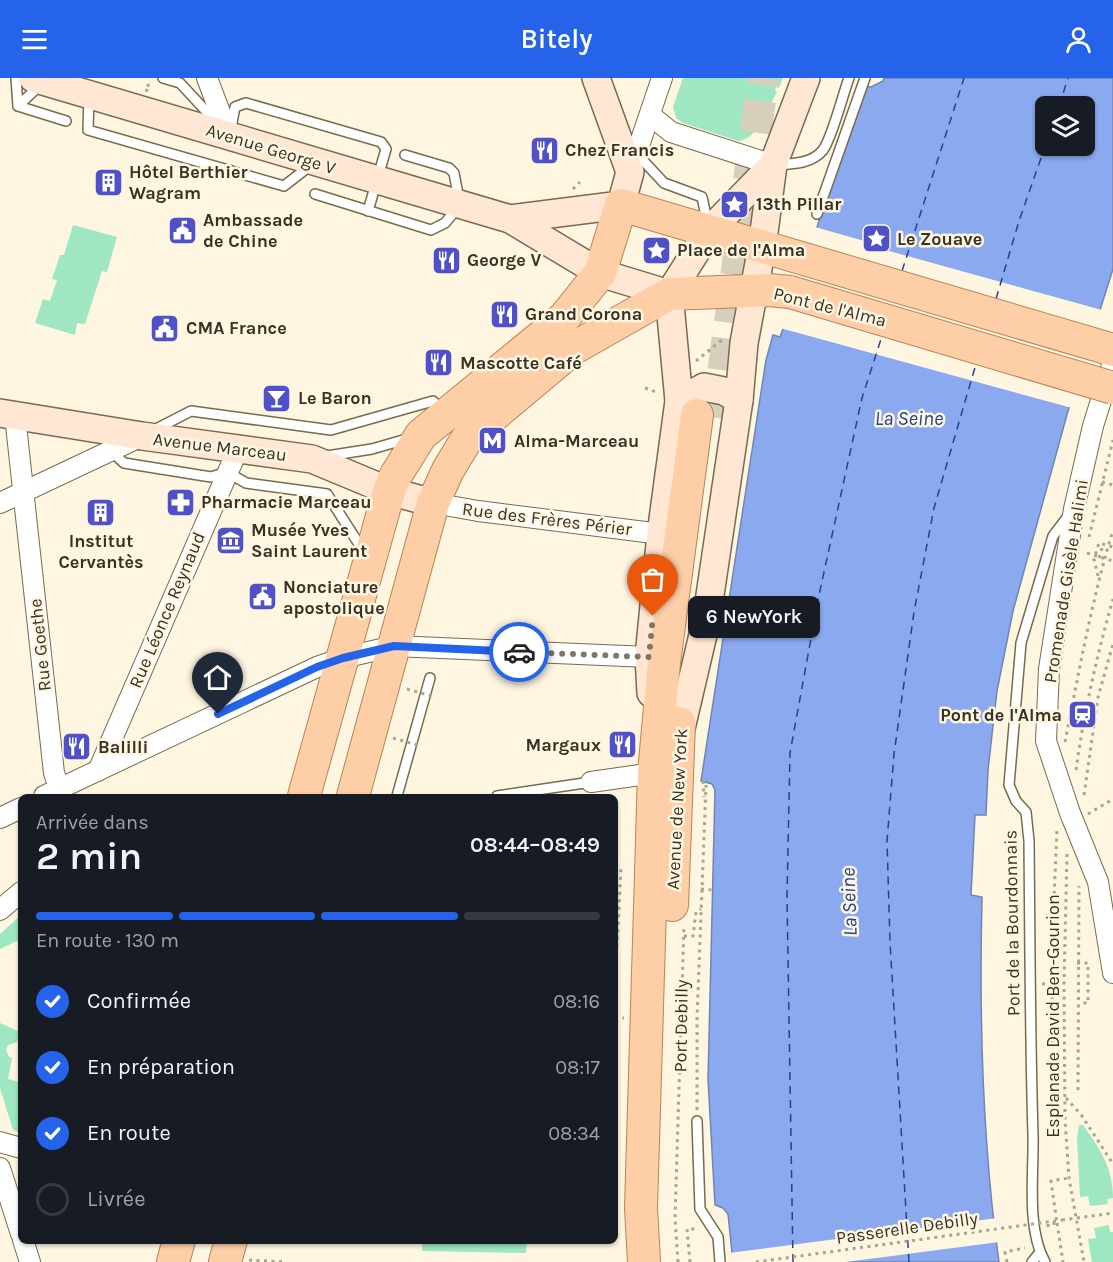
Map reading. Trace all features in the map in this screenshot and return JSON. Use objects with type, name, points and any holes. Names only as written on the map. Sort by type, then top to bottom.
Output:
[{"type":"main road","points":[[305,794],[389,491],[396,475],[421,435],[564,318],[600,273],[621,205],[762,247]]},
{"type":"main road","name":"Pont de l'Alma","points":[[762,247],[1113,350]]},
{"type":"main road","points":[[354,794],[434,503],[448,470],[468,437],[574,348],[669,294],[754,291]]},
{"type":"main road","name":"Pont de l'Alma","points":[[754,291],[790,292],[1113,388]]},
{"type":"main road","points":[[654,772],[664,663],[698,405]]},
{"type":"main road","name":"Avenue de New York","points":[[665,1262],[660,1210],[678,741],[698,405]]},
{"type":"main road","name":"Avenue de New York","points":[[644,1262],[641,1197],[654,772]]},
{"type":"main road","points":[[174,1262],[178,1244]]},
{"type":"main road","points":[[233,1244],[240,1261]]},
{"type":"street","points":[[207,78],[229,136]]},
{"type":"street","points":[[596,78],[634,163]]},
{"type":"street","points":[[621,205],[662,78]]},
{"type":"street","points":[[754,291],[762,247],[806,78]]},
{"type":"street","name":"Avenue George V","points":[[61,83],[229,136],[510,219],[600,273]]},
{"type":"street","points":[[650,115],[671,132],[783,165]]},
{"type":"street","points":[[600,273],[669,294],[709,231],[783,165]]},
{"type":"street","name":"Avenue George V","points":[[510,219],[621,205]]},
{"type":"street","name":"Avenue de New York","points":[[654,772],[649,657],[660,534],[698,405],[744,343],[754,291]]},
{"type":"street","name":"Avenue de New York","points":[[669,294],[698,405]]},
{"type":"street","name":"Promenade Gisèle Halimi","points":[[1113,362],[1093,426],[1074,508],[1049,669],[1046,741],[1072,818],[1098,882],[1113,973]]},
{"type":"street","name":"Avenue Marceau","points":[[7,414],[142,436],[232,460],[312,459],[389,491],[434,503]]},
{"type":"street","name":"Rue Goethe","points":[[7,414],[23,493],[55,794]]},
{"type":"street","points":[[0,503],[142,436]]},
{"type":"street","name":"Rue Léonce Reynaud","points":[[98,771],[232,460]]},
{"type":"street","name":"Rue des Frères Périer","points":[[434,503],[478,511],[660,534]]},
{"type":"street","points":[[55,794],[98,771],[317,667],[343,658],[394,646],[649,657]]},
{"type":"street","points":[[591,782],[654,772]]},
{"type":"street","points":[[0,818],[18,809]]},
{"type":"street","points":[[0,910],[18,895]]},
{"type":"street","points":[[0,1142],[18,1147]]},
{"type":"street","points":[[0,1168],[18,1225]]},
{"type":"street","points":[[24,1244],[30,1262]]},
{"type":"lane","points":[[16,78],[18,106]]},
{"type":"lane","points":[[163,78],[180,83],[229,136]]},
{"type":"lane","points":[[783,165],[806,161],[823,150],[849,78]]},
{"type":"lane","points":[[818,214],[865,78]]},
{"type":"lane","points":[[18,106],[61,83],[88,130],[284,186],[315,162]]},
{"type":"lane","points":[[229,136],[235,107],[246,103],[381,142],[386,149],[368,211]]},
{"type":"lane","points":[[18,106],[66,120]]},
{"type":"lane","points":[[630,134],[634,163],[664,183],[702,197],[709,231]]},
{"type":"lane","points":[[315,195],[431,230],[445,223],[460,205],[454,174],[449,168],[405,155]]},
{"type":"lane","points":[[142,436],[191,411],[331,430],[433,401],[445,414]]},
{"type":"lane","points":[[312,459],[372,449],[421,435]]},
{"type":"lane","points":[[111,451],[124,463],[211,477],[232,460],[246,483],[327,494],[370,560]]},
{"type":"lane","name":"Port de la Bourdonnais","points":[[1045,1262],[1039,1249],[1032,1203],[1029,841],[1026,812],[1016,801],[1009,785],[1021,643],[1053,536],[1074,508]]},
{"type":"lane","points":[[398,794],[430,678]]},
{"type":"lane","points":[[510,794],[591,782]]},
{"type":"lane","points":[[697,1121],[700,1209],[718,1237],[720,1262]]},
{"type":"lane","points":[[1032,1262],[1039,1249]]},
{"type":"path","points":[[572,190],[580,182]]},
{"type":"path","points":[[691,365],[729,336]]},
{"type":"path","points":[[645,388],[698,405]]},
{"type":"path","points":[[1089,540],[1113,440]]},
{"type":"path","points":[[1102,482],[1113,485]]},
{"type":"path","points":[[1106,552],[1113,530]]},
{"type":"path","points":[[1099,579],[1094,560],[1099,543],[1113,547]]},
{"type":"path","points":[[1099,558],[1103,544]]},
{"type":"path","points":[[1087,549],[1086,554],[1113,561]]},
{"type":"path","points":[[1075,778],[1082,727],[1098,652],[1113,599]]},
{"type":"path","points":[[406,689],[435,697]]},
{"type":"path","points":[[393,738],[421,746]]},
{"type":"path","points":[[703,781],[704,803]]},
{"type":"path","name":"Port Debilly","points":[[697,1121],[697,1020],[706,785]]},
{"type":"path","points":[[1072,818],[1113,799]]},
{"type":"path","name":"Esplanade David Ben-Gourion","points":[[1072,818],[1065,910],[1066,1098],[1069,1178],[1084,1262]]},
{"type":"path","points":[[618,867],[621,869],[618,925]]},
{"type":"path","points":[[701,890],[713,890]]},
{"type":"path","points":[[684,936],[693,936],[696,912],[701,909]]},
{"type":"path","points":[[1077,963],[1088,963],[1088,1003],[1079,1004]]},
{"type":"path","points":[[1042,984],[1064,983]]},
{"type":"path","points":[[1066,1098],[1082,1116],[1113,1164]]},
{"type":"path","points":[[1063,1262],[1051,1181],[1069,1178]]},
{"type":"path","points":[[1075,1218],[1113,1213]]},
{"type":"path","name":"Passerelle Debilly","points":[[756,1262],[1075,1218]]},
{"type":"path","points":[[1050,1224],[1057,1223]]},
{"type":"path","points":[[690,1262],[687,1229],[712,1227]]},
{"type":"path","points":[[1007,1262],[1005,1252],[1039,1249]]},
{"type":"path","points":[[240,1261],[286,1262]]},
{"type":"green space","points":[[683,78],[783,78],[779,88],[776,87],[777,92],[757,129],[745,139],[738,141],[683,123],[676,118],[673,107]]},
{"type":"green space","points":[[73,225],[117,237],[107,272],[102,271],[85,324],[77,323],[75,335],[35,323],[43,299],[50,301],[57,280],[52,279],[60,255],[64,255]]},
{"type":"green space","points":[[18,918],[18,940],[0,949],[0,934]]},
{"type":"green space","points":[[0,1023],[18,1031],[17,1042],[8,1045],[6,1050],[12,1058],[8,1079],[18,1082],[18,1132],[13,1130],[0,1088]]},
{"type":"green space","points":[[1079,1125],[1083,1125],[1100,1150],[1108,1168],[1113,1198],[1107,1199],[1108,1204],[1090,1206],[1088,1196],[1080,1197],[1077,1139]]},
{"type":"green space","points":[[1109,1225],[1110,1232],[1113,1232],[1113,1262],[1092,1262],[1088,1239],[1096,1238],[1094,1228]]},
{"type":"green space","points":[[422,1244],[527,1244],[526,1253],[422,1251]]},
{"type":"water","name":"La Seine","points":[[884,78],[1113,78],[1113,269],[1068,411],[1013,611],[997,691],[988,770],[986,815],[975,815],[971,895],[982,897],[981,988],[985,1126],[999,1262],[733,1262],[728,1214],[723,1208],[715,1205],[708,1079],[715,790],[712,784],[701,781],[766,360],[773,335],[780,337],[783,329],[864,86],[871,87],[883,81]]},
{"type":"pier","points":[[815,227],[875,244],[877,236],[875,247],[1102,310],[1072,408],[780,328]]},
{"type":"pier","points":[[997,1218],[999,1242],[846,1262],[730,1262],[729,1253]]},
{"type":"ferry route","points":[[902,271],[964,78]]},
{"type":"ferry route","points":[[1062,96],[1068,78]]},
{"type":"ferry route","points":[[996,299],[1019,221],[1042,156]]},
{"type":"ferry route","points":[[793,1262],[787,897],[790,753],[819,595],[862,398],[882,336]]},
{"type":"ferry route","points":[[909,1262],[890,942],[887,841],[894,754],[914,612],[934,508],[976,364]]},
{"type":"tunnel","points":[[717,418],[763,78]]},
{"type":"way so far","points":[[519,652],[649,657],[653,616]]},
{"type":"place","name":"Chez Francis","points":[[544,150]]},
{"type":"place","name":"Hôtel Berthier Wagram","points":[[108,182]]},
{"type":"place","name":"13th Pillar","points":[[735,204]]},
{"type":"place","name":"Ambassade de Chine","points":[[182,230]]},
{"type":"place","name":"Le Zouave","points":[[876,239]]},
{"type":"place","name":"Place de l'Alma","points":[[656,250]]},
{"type":"place","name":"George V","points":[[446,260]]},
{"type":"place","name":"Grand Corona","points":[[504,314]]},
{"type":"place","name":"CMA France","points":[[165,328]]},
{"type":"place","name":"Mascotte Café","points":[[439,363]]},
{"type":"place","name":"Le Baron","points":[[277,398]]},
{"type":"place","name":"Alma-Marceau","points":[[493,441]]},
{"type":"place","name":"Pharmacie Marceau","points":[[180,502]]},
{"type":"place","name":"Institut Cervantès","points":[[101,512]]},
{"type":"place","name":"Musée Yves Saint Laurent","points":[[230,540]]},
{"type":"place","name":"Nonciature apostolique","points":[[262,597]]},
{"type":"place","name":"6 NewYork","points":[[653,616]]},
{"type":"place","name":"Pont de l'Alma","points":[[1083,715]]},
{"type":"place","name":"Margaux","points":[[622,745]]},
{"type":"place","name":"Balilli","points":[[77,747]]},
{"type":"route","points":[[218,714],[317,667],[343,658],[394,646],[519,652]]}]
